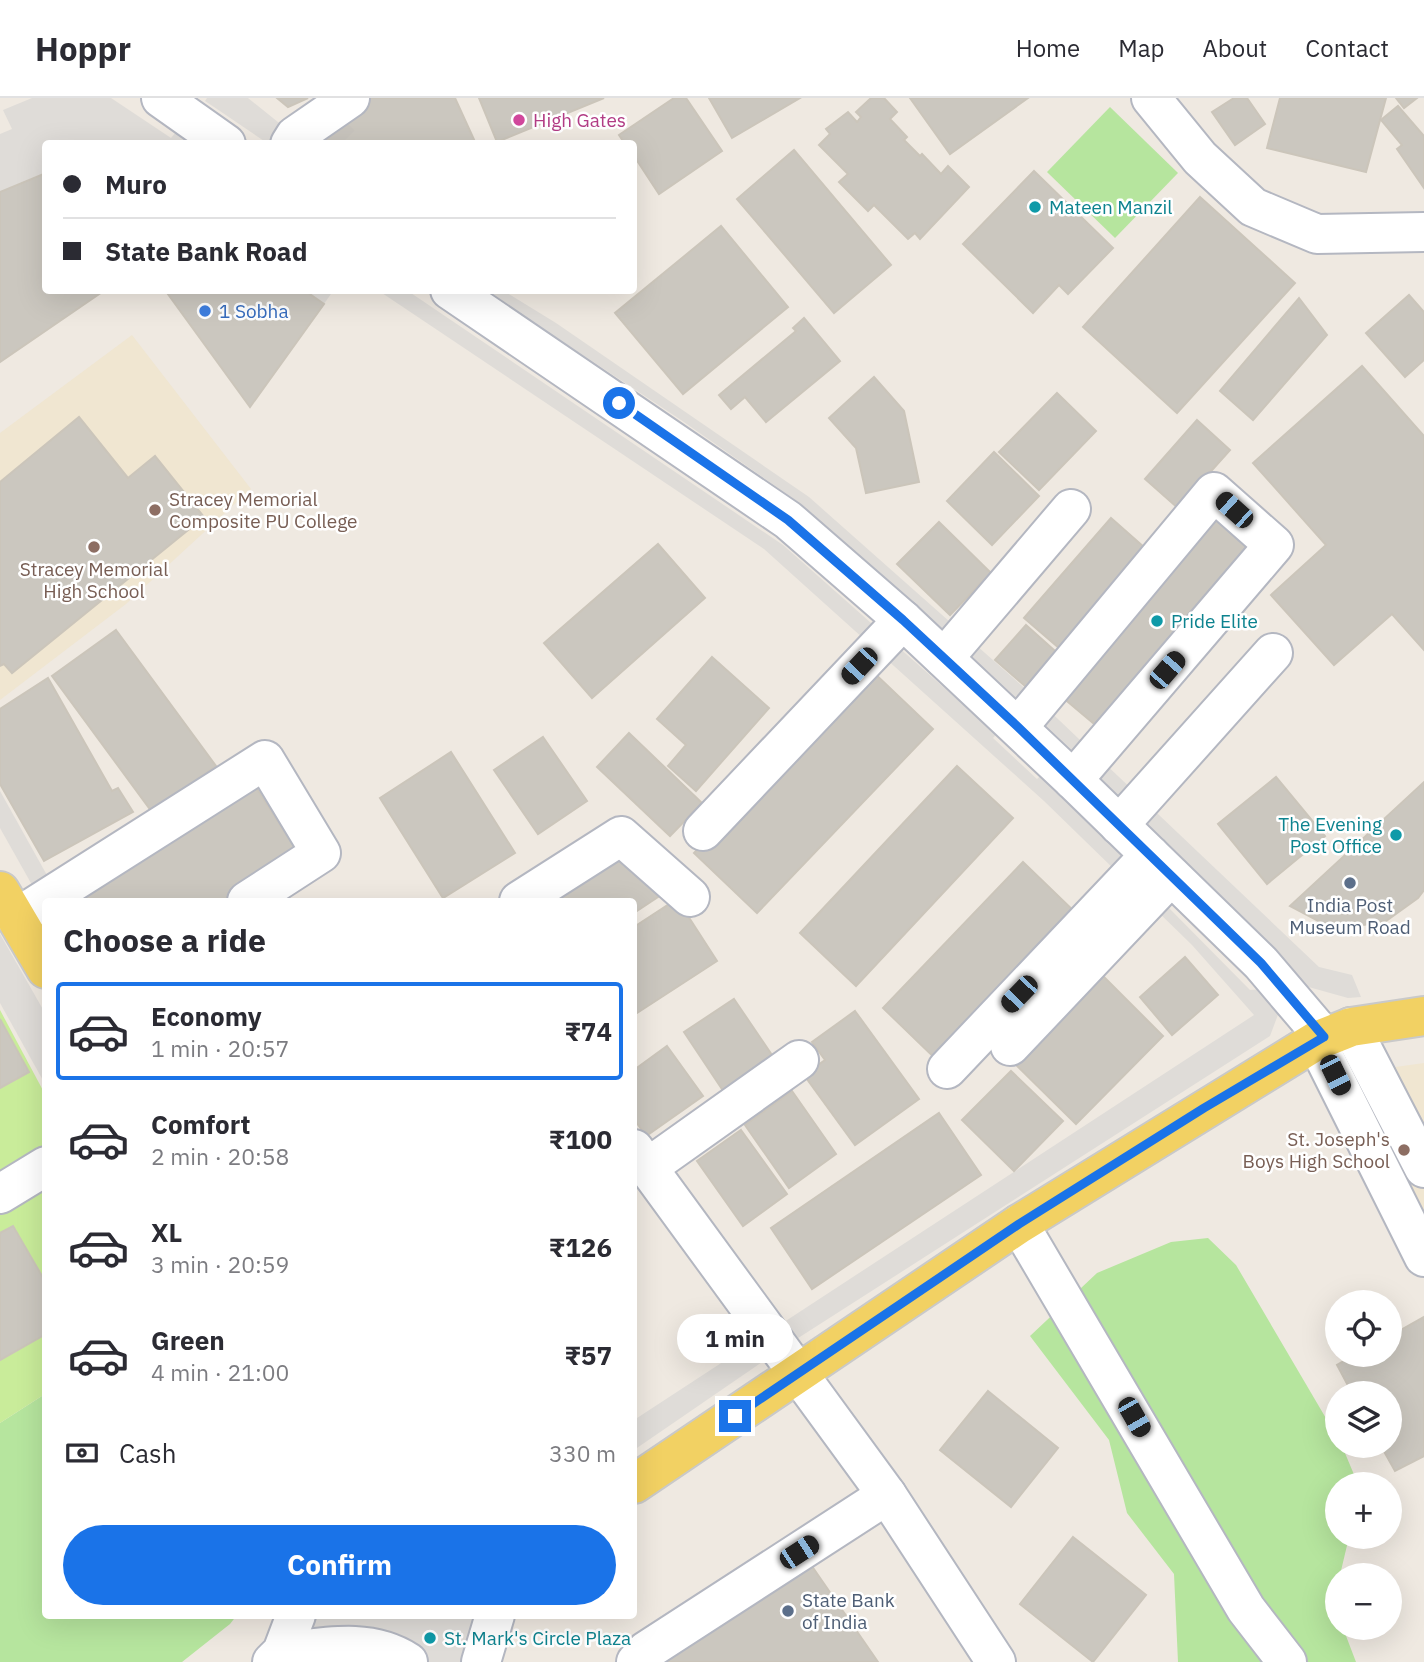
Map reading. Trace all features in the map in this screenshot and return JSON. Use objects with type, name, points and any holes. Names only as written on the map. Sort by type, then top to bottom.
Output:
[{"type":"main road","points":[[9,917],[42,963]]},
{"type":"main road","points":[[637,1482],[1019,1224],[1330,1035],[1424,1016]]},
{"type":"street","points":[[312,132],[351,98]]},
{"type":"street","points":[[1151,98],[1200,158],[1253,207],[1317,234],[1424,232]]},
{"type":"street","points":[[176,105],[221,140]]},
{"type":"street","points":[[456,294],[753,493],[903,620],[1073,780],[1261,963],[1330,1035],[1424,1168]]},
{"type":"street","points":[[1018,727],[1214,492],[1273,545],[1073,780]]},
{"type":"street","points":[[944,659],[1071,509]]},
{"type":"street","points":[[703,831],[903,620]]},
{"type":"street","points":[[1119,825],[1273,653]]},
{"type":"street","points":[[9,917],[265,760],[321,853],[252,898]]},
{"type":"street","points":[[524,898],[621,836],[690,897]]},
{"type":"street","points":[[1010,1046],[1160,866]]},
{"type":"street","points":[[947,1069],[1160,866]]},
{"type":"street","points":[[1330,1035],[1424,1257]]},
{"type":"street","points":[[799,1060],[640,1159],[887,1495],[996,1662]]},
{"type":"street","points":[[0,1194],[42,1168]]},
{"type":"street","points":[[1019,1224],[1246,1609],[1287,1662]]},
{"type":"street","points":[[636,1662],[646,1651],[887,1495]]},
{"type":"street","points":[[277,1657],[294,1619]]},
{"type":"street","points":[[481,1662],[494,1619]]},
{"type":"street","points":[[277,1657],[337,1645],[374,1647],[408,1662]]},
{"type":"shaded area","points":[[32,98],[111,98],[171,138],[177,131],[192,140],[42,140],[42,174],[0,192],[0,134],[12,129],[3,110]]},
{"type":"shaded area","points":[[207,98],[248,98],[300,140],[263,140],[205,101]]},
{"type":"shaded area","points":[[309,294],[331,294],[324,304]]},
{"type":"shaded area","points":[[383,294],[412,294],[783,545],[967,708],[972,705],[1002,728],[993,738],[1037,779],[1047,770],[1140,865],[1168,907],[1250,990],[1265,989],[1279,1012],[1270,1036],[781,1349],[637,1448],[637,1418],[1254,1015],[1192,945],[1044,801],[764,549]]},
{"type":"shaded area","points":[[491,294],[509,294],[556,323],[809,497],[1039,701],[1319,967],[1352,975],[1361,997],[1348,998],[1305,986],[1247,931],[1251,926],[1087,764],[958,643],[801,504],[681,420]]},
{"type":"shaded area","name":"Stracey Memorial High School","points":[[132,335],[251,489],[126,604],[0,700],[0,433]]},
{"type":"shaded area","points":[[0,791],[53,886],[49,898],[42,898],[42,903],[0,828]]},
{"type":"shaded area","points":[[0,934],[42,1008],[42,1079],[0,1003]]},
{"type":"shaded area","name":"St. Joseph's Boys High School","points":[[1424,1063],[1424,1227],[1345,1074]]},
{"type":"shaded area","name":"St. Mark's Circle Plaza","points":[[305,1619],[480,1619],[468,1662],[425,1662],[312,1640]]},
{"type":"green space","points":[[1110,107],[1178,173],[1115,238],[1047,172]]},
{"type":"green space","points":[[0,1010],[42,1089],[42,1396],[0,1423]]},
{"type":"green space","points":[[1208,1238],[1236,1265],[1325,1417],[1325,1458],[1347,1458],[1353,1472],[1325,1472],[1325,1549],[1346,1549],[1343,1563],[1325,1563],[1325,1640],[1348,1640],[1356,1662],[1178,1662],[1174,1574],[1127,1513],[1109,1440],[1030,1336],[1097,1273],[1171,1242]]},
{"type":"green space","points":[[42,1396],[42,1619],[234,1619],[230,1624],[182,1662],[0,1662],[0,1423]]},
{"type":"building","points":[[277,98],[308,98],[288,107]]},
{"type":"building","points":[[361,98],[455,98],[474,140],[322,140],[354,102]]},
{"type":"building","name":"High Gates","points":[[479,98],[604,98],[502,140],[496,140]]},
{"type":"building","points":[[674,98],[686,98],[722,151],[659,194],[637,161],[637,140],[622,140],[619,135]]},
{"type":"building","points":[[709,98],[800,98],[732,138]]},
{"type":"building","points":[[871,98],[884,98],[897,112],[890,119],[907,137],[904,140],[920,156],[922,154],[941,174],[948,166],[969,187],[920,239],[915,233],[908,239],[874,205],[868,211],[839,182],[848,174],[819,145],[830,134],[826,129],[848,112],[857,122],[861,117],[856,112]]},
{"type":"building","points":[[910,98],[1028,98],[950,154]]},
{"type":"building","points":[[1234,98],[1247,98],[1265,124],[1235,145],[1212,112]]},
{"type":"building","points":[[1280,98],[1386,98],[1366,172],[1267,148]]},
{"type":"building","points":[[1396,98],[1417,98],[1404,108]]},
{"type":"building","points":[[1398,106],[1424,136],[1424,188],[1397,149],[1402,145],[1381,120]]},
{"type":"building","points":[[794,150],[891,265],[834,313],[737,199]]},
{"type":"building","name":"Mateen Manzil","points":[[1034,171],[1113,248],[1068,294],[1059,285],[1033,313],[963,244]]},
{"type":"building","points":[[42,175],[42,294],[99,294],[0,362],[0,192]]},
{"type":"building","points":[[1200,197],[1295,283],[1177,413],[1083,327]]},
{"type":"building","points":[[721,226],[788,307],[683,394],[615,313]]},
{"type":"building","points":[[168,294],[310,294],[324,304],[250,407]]},
{"type":"building","points":[[1409,295],[1424,312],[1424,360],[1405,377],[1366,333]]},
{"type":"building","points":[[1299,298],[1327,335],[1253,420],[1220,391]]},
{"type":"building","points":[[804,318],[840,361],[766,422],[745,397],[731,409],[719,395],[796,331],[793,328]]},
{"type":"building","points":[[1362,366],[1424,436],[1424,650],[1392,614],[1334,665],[1271,595],[1326,545],[1253,463]]},
{"type":"building","points":[[874,377],[904,411],[919,482],[866,493],[856,448],[829,418]]},
{"type":"building","points":[[1057,393],[1096,431],[1039,490],[999,452]]},
{"type":"building","points":[[79,417],[128,478],[155,456],[204,517],[12,673],[4,664],[0,666],[0,482]]},
{"type":"building","points":[[1197,420],[1230,450],[1178,508],[1145,479]]},
{"type":"building","points":[[994,452],[1039,496],[992,545],[947,501]]},
{"type":"building","name":"Pride Elite","points":[[1210,509],[1259,550],[1105,733],[1056,692]]},
{"type":"building","points":[[1111,518],[1153,555],[1066,654],[1024,618]]},
{"type":"building","points":[[939,522],[991,573],[950,615],[897,564]]},
{"type":"building","points":[[658,544],[705,598],[592,698],[544,643]]},
{"type":"building","points":[[1026,625],[1063,658],[1032,692],[995,660]]},
{"type":"building","points":[[116,630],[216,766],[152,812],[52,676]]},
{"type":"building","points":[[712,657],[769,708],[696,791],[668,766],[686,745],[657,719]]},
{"type":"building","points":[[871,670],[933,729],[757,913],[694,853]]},
{"type":"building","points":[[48,678],[112,791],[118,788],[133,812],[44,861],[0,784],[0,709]]},
{"type":"building","points":[[629,733],[702,803],[670,836],[597,767]]},
{"type":"building","points":[[543,737],[587,801],[538,834],[494,770]]},
{"type":"building","points":[[451,752],[515,853],[443,898],[380,798]]},
{"type":"building","points":[[957,766],[1013,818],[856,986],[800,933]]},
{"type":"building","points":[[1276,777],[1325,836],[1267,884],[1218,824]]},
{"type":"building","points":[[250,778],[300,856],[236,898],[72,898]]},
{"type":"building","points":[[1424,782],[1424,890],[1418,898],[1386,921],[1346,928],[1326,925],[1290,906]]},
{"type":"building","points":[[627,851],[658,897],[637,911],[637,898],[554,898]]},
{"type":"building","points":[[1023,862],[1080,917],[940,1063],[883,1008]]},
{"type":"building","points":[[677,899],[717,961],[637,1013],[637,925]]},
{"type":"building","points":[[1185,957],[1218,995],[1172,1035],[1140,997]]},
{"type":"building","points":[[1096,969],[1163,1036],[1076,1124],[1009,1058]]},
{"type":"building","points":[[734,999],[776,1061],[726,1095],[684,1032]]},
{"type":"building","points":[[855,1011],[919,1099],[855,1145],[804,1075],[825,1060],[812,1042]]},
{"type":"building","points":[[0,1019],[29,1072],[0,1088]]},
{"type":"building","points":[[667,1046],[703,1096],[646,1136],[637,1123],[637,1068]]},
{"type":"building","points":[[1011,1071],[1063,1121],[1014,1171],[962,1120]]},
{"type":"building","points":[[792,1091],[836,1154],[789,1188],[745,1125]]},
{"type":"building","points":[[939,1113],[981,1175],[812,1289],[771,1228]]},
{"type":"building","points":[[741,1130],[787,1194],[743,1226],[697,1161]]},
{"type":"building","points":[[13,1226],[42,1276],[42,1336],[0,1360],[0,1233]]},
{"type":"building","points":[[1424,1317],[1424,1456],[1395,1471],[1388,1458],[1402,1458],[1402,1381],[1346,1381],[1338,1367],[1402,1367],[1402,1329]]},
{"type":"building","points":[[988,1391],[1058,1448],[1011,1507],[940,1450]]},
{"type":"building","points":[[1073,1537],[1146,1595],[1093,1662],[1020,1604]]},
{"type":"building","name":"State Bank of India","points":[[807,1559],[878,1662],[658,1662]]},
{"type":"tunnel","points":[[329,132],[337,140]]},
{"type":"place","name":"High Gates","points":[[519,120]]},
{"type":"place","name":"Mateen Manzil","points":[[1035,207]]},
{"type":"place","name":"1 Sobha","points":[[205,311]]},
{"type":"place","name":"Stracey Memorial Composite PU College","points":[[155,510]]},
{"type":"place","name":"Stracey Memorial High School","points":[[94,547]]},
{"type":"place","name":"Pride Elite","points":[[1157,621]]},
{"type":"place","name":"The Evening Post Office","points":[[1396,835]]},
{"type":"place","name":"India Post Museum Road","points":[[1350,883]]},
{"type":"place","name":"St. Joseph's Boys High School","points":[[1404,1150]]},
{"type":"place","name":"State Bank of India","points":[[788,1611]]},
{"type":"place","name":"St. Mark's Circle Plaza","points":[[430,1638]]},
{"type":"route","points":[[619,403],[753,493],[903,620],[1018,727],[1261,963],[1324,1037],[1204,1108],[1019,1224],[735,1416]]}]
